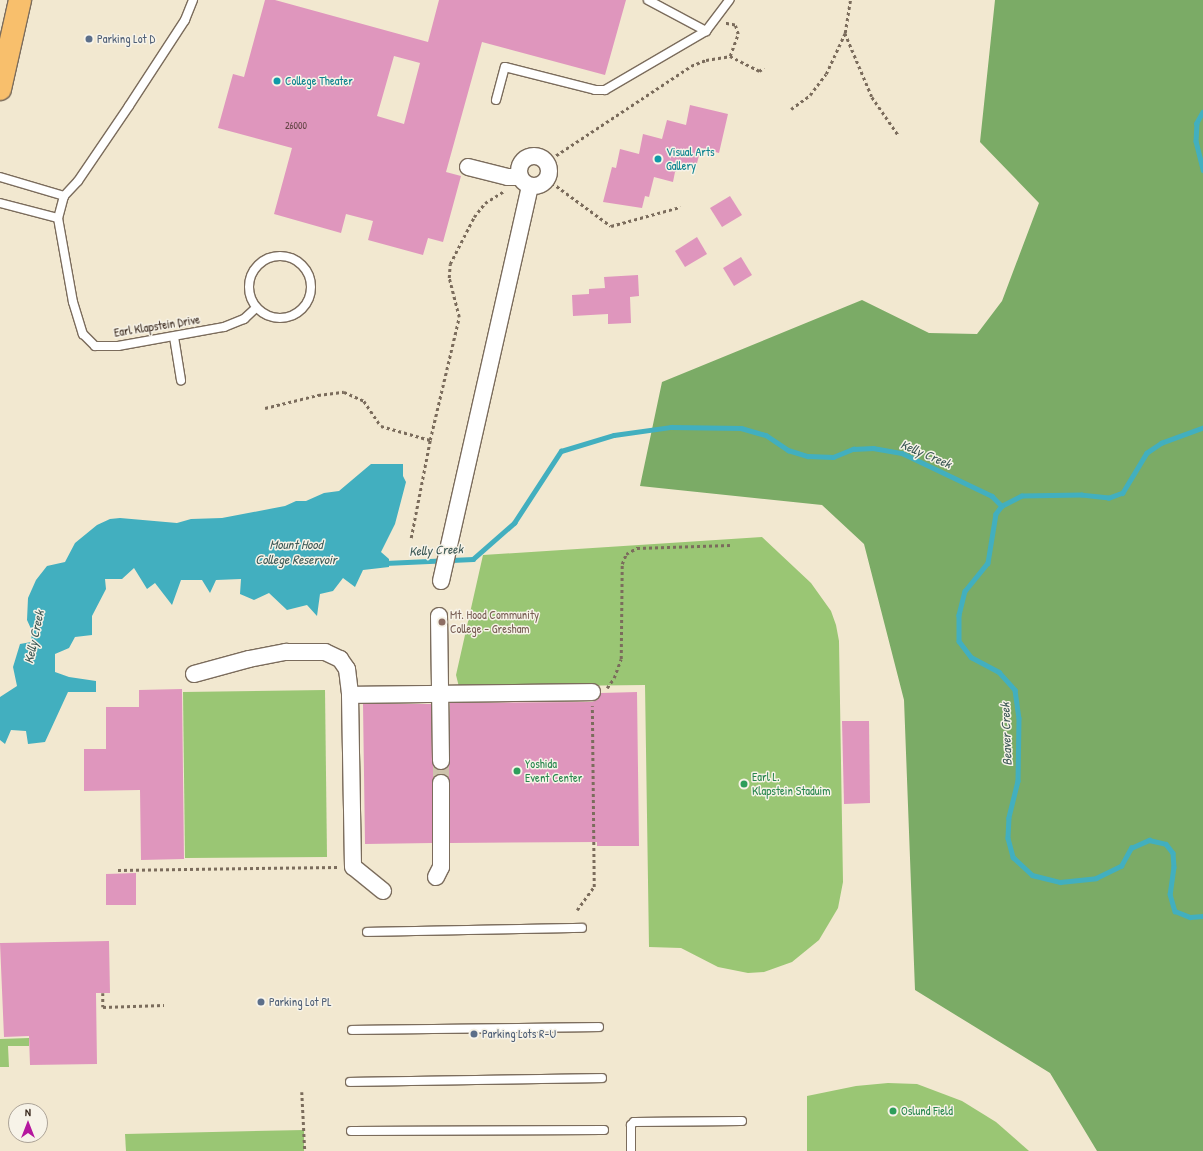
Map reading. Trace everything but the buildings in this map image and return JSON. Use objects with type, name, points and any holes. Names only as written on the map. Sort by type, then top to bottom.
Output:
[{"type":"main road","points":[[0,89],[20,0]]},
{"type":"street","points":[[441,581],[524,181],[519,168],[526,158],[537,156],[546,162],[549,170],[547,179],[537,186],[524,181],[468,166]]},
{"type":"street","points":[[440,616],[440,761]]},
{"type":"street","points":[[194,674],[249,659],[286,652],[325,652],[340,659],[347,669],[350,695],[353,867],[383,891]]},
{"type":"street","points":[[350,695],[592,692]]},
{"type":"street","points":[[436,877],[441,867],[441,783]]},
{"type":"lane","name":"Earl Klapstein Drive","points":[[193,0],[185,20],[129,106],[78,181],[64,196],[58,218],[73,302],[82,334],[95,346],[118,346],[224,327],[244,319],[256,308]]},
{"type":"lane","points":[[648,0],[706,31]]},
{"type":"lane","points":[[496,100],[505,66],[595,90],[605,90],[706,31],[728,0]]},
{"type":"lane","points":[[0,177],[64,196]]},
{"type":"lane","points":[[0,203],[58,218]]},
{"type":"lane","points":[[281,255],[294,258],[303,266],[310,276],[311,288],[308,300],[301,310],[290,316],[278,318],[266,315],[256,308],[250,297],[248,285],[251,273],[259,263],[269,257],[281,255]]},
{"type":"lane","points":[[174,337],[181,380]]},
{"type":"lane","points":[[367,932],[582,928]]},
{"type":"lane","points":[[352,1030],[599,1027]]},
{"type":"lane","points":[[350,1082],[602,1078]]},
{"type":"lane","points":[[631,1151],[631,1125],[634,1122],[742,1121]]},
{"type":"lane","points":[[351,1131],[604,1130]]},
{"type":"path","points":[[791,109],[810,94],[826,74],[845,33],[850,0]]},
{"type":"path","points":[[714,21],[735,25],[738,34],[730,56]]},
{"type":"path","points":[[845,33],[872,97],[899,136]]},
{"type":"path","points":[[546,162],[691,66],[706,60],[730,56],[759,71],[764,68]]},
{"type":"path","points":[[547,179],[611,226],[680,207]]},
{"type":"path","points":[[411,538],[430,440],[459,317],[449,278],[450,264],[474,216],[485,203],[524,181]]},
{"type":"path","points":[[265,408],[318,395],[344,392],[364,401],[381,426],[430,440]]},
{"type":"path","points":[[577,910],[594,887],[592,692],[609,688],[621,658],[622,564],[626,554],[637,548],[730,545]]},
{"type":"path","points":[[118,870],[353,867]]},
{"type":"path","points":[[103,994],[103,1007],[164,1005]]},
{"type":"path","points":[[302,1092],[305,1151]]},
{"type":"green space","points":[[995,0],[1203,0],[1203,1151],[1097,1151],[1050,1073],[915,990],[904,700],[864,544],[822,505],[640,486],[662,382],[862,300],[929,333],[977,334],[1002,301],[1039,203],[980,142]]},
{"type":"green space","name":"Earl L. Klapstein Staduim","points":[[762,537],[811,583],[831,611],[836,625],[839,641],[843,882],[838,908],[819,940],[792,962],[764,972],[748,973],[718,967],[681,948],[649,947],[645,685],[459,687],[456,675],[483,555]]},
{"type":"green space","points":[[325,690],[327,857],[185,858],[183,692]]},
{"type":"green space","points":[[29,1038],[29,1046],[8,1046],[9,1067],[0,1067],[0,1039]]},
{"type":"green space","name":"Oslund Field","points":[[888,1083],[917,1084],[962,1101],[996,1122],[1029,1151],[807,1151],[807,1096],[856,1086]]},
{"type":"green space","points":[[304,1130],[304,1151],[126,1151],[125,1134]]},
{"type":"water","name":"Mount Hood College Reservoir","points":[[371,464],[403,464],[403,476],[406,482],[395,524],[381,552],[389,559],[389,567],[363,570],[355,587],[343,578],[333,591],[320,594],[317,616],[307,605],[287,610],[269,593],[254,600],[240,594],[241,579],[216,580],[210,593],[202,580],[181,580],[172,605],[155,583],[147,589],[134,568],[122,579],[105,579],[106,589],[92,616],[92,635],[75,637],[69,648],[55,654],[55,672],[69,677],[96,681],[96,692],[68,692],[45,742],[28,744],[26,731],[11,730],[5,744],[0,740],[0,697],[17,686],[13,667],[20,644],[31,642],[32,631],[27,620],[28,598],[36,580],[47,566],[65,562],[75,543],[97,525],[110,519],[120,518],[177,523],[191,519],[222,518],[285,506],[296,501],[306,501],[324,493],[339,491]]},
{"type":"waterway","name":"Beaver Creek","points":[[1203,112],[1197,123],[1196,141],[1203,170]]},
{"type":"waterway","name":"Kelly Creek","points":[[385,563],[473,559],[514,523],[561,451],[614,435],[671,427],[741,428],[766,435],[788,450],[808,456],[833,457],[853,449],[873,448],[902,453],[992,496],[1002,506]]},
{"type":"waterway","name":"Beaver Creek","points":[[1203,428],[1162,443],[1147,453],[1123,493],[1109,498],[1082,495],[1022,496],[1002,506],[996,514],[988,563],[965,591],[959,615],[959,641],[971,657],[999,672],[1015,690],[1019,718],[1018,781],[1009,818],[1008,838],[1013,857],[1032,875],[1060,882],[1096,878],[1121,866],[1131,848],[1149,840],[1166,844],[1173,853],[1174,867],[1170,894],[1175,911],[1190,917],[1203,916]]},
{"type":"tunnel","points":[[441,761],[441,783]]},
{"type":"place","name":"Parking Lot D","points":[[89,39]]},
{"type":"place","name":"College Theater","points":[[277,81]]},
{"type":"place","name":"Visual Arts Gallery","points":[[658,159]]},
{"type":"place","name":"Mt. Hood Community College - Gresham","points":[[442,622]]},
{"type":"place","name":"Yoshida Event Center","points":[[517,771]]},
{"type":"place","name":"Earl L. Klapstein Staduim","points":[[744,784]]},
{"type":"place","name":"Parking Lot PL","points":[[261,1002]]},
{"type":"place","name":"Parking Lots R-U","points":[[474,1034]]},
{"type":"place","name":"Oslund Field","points":[[893,1111]]}]
